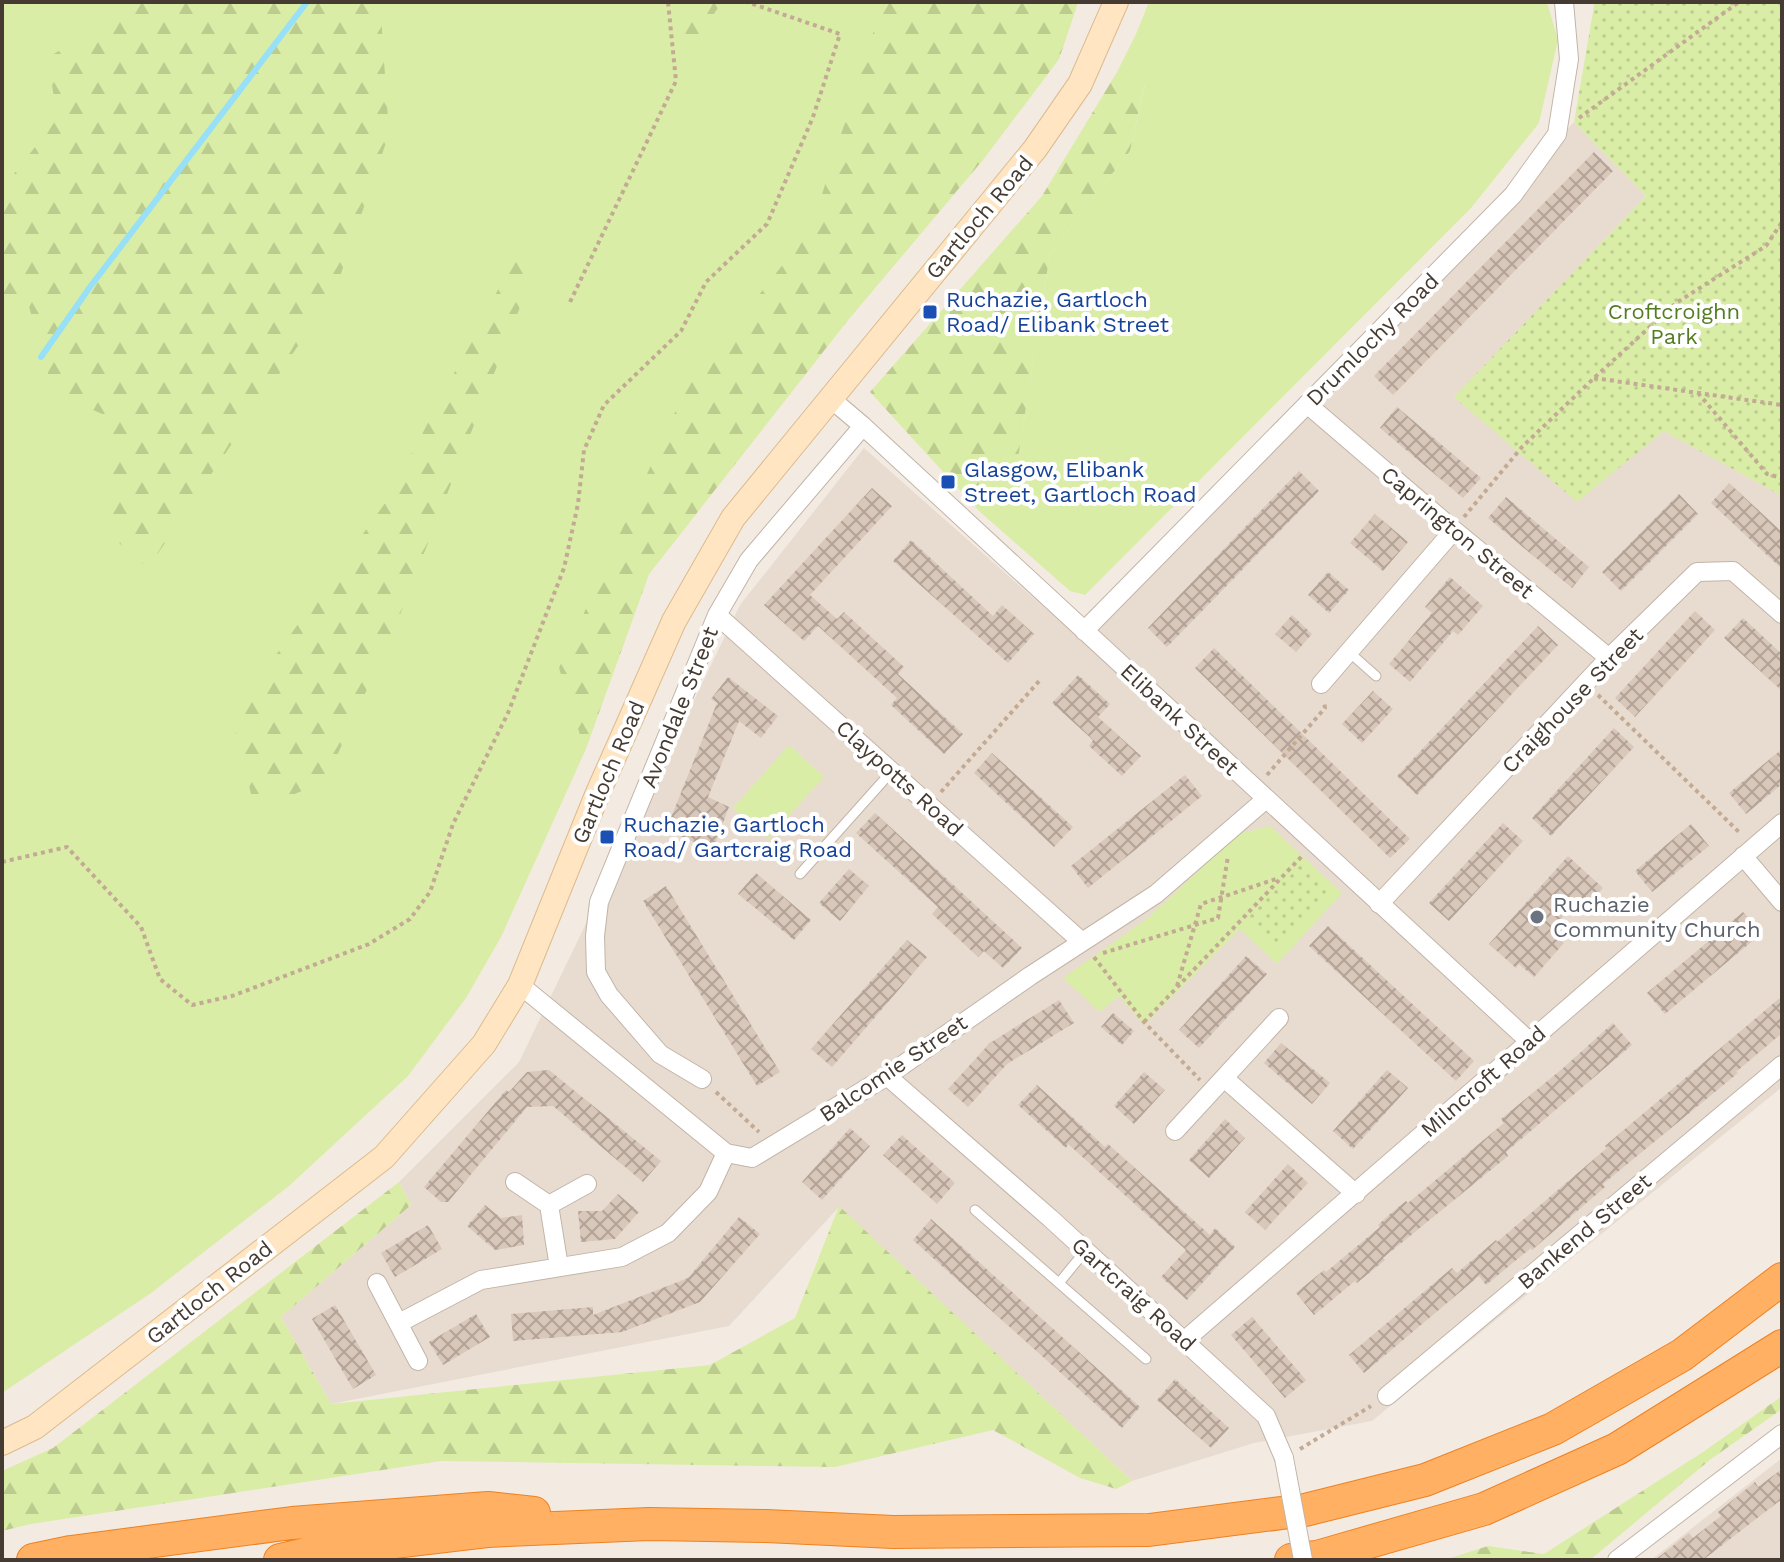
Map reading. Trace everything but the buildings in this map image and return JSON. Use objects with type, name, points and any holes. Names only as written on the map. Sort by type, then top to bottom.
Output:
[{"type":"highway","points":[[280,1560],[319,1551],[487,1531],[649,1524],[893,1532],[1149,1530],[1305,1510],[1425,1480],[1553,1429],[1682,1355],[1782,1279]]},
{"type":"highway","points":[[1291,1560],[1317,1557],[1484,1509],[1617,1449],[1782,1346]]},
{"type":"highway","points":[[33,1560],[71,1552],[292,1523],[488,1508],[649,1524]]},
{"type":"main road","name":"Gartloch Road","points":[[2,1443],[35,1427],[384,1157],[484,1044],[520,985],[597,795],[674,621],[733,518],[1035,149],[1080,84],[1116,2]]},
{"type":"street","name":"Drumlochy Road","points":[[1084,631],[1513,195],[1557,134],[1569,59],[1564,2]]},
{"type":"street","name":"Elibank Street","points":[[830,398],[1529,1041]]},
{"type":"street","name":"Caprington Street","points":[[1307,404],[1609,658]]},
{"type":"street","name":"Avondale Street","points":[[702,1079],[660,1054],[609,995],[596,972],[599,902],[717,615],[749,560],[863,426]]},
{"type":"street","points":[[1321,684],[1454,530]]},
{"type":"street","name":"Craighouse Street","points":[[1379,904],[1609,658],[1697,572],[1733,571],[1782,614]]},
{"type":"street","name":"Claypotts Road","points":[[717,615],[1088,949]]},
{"type":"street","name":"Balcomie Street","points":[[726,1153],[752,1158],[1088,949],[1232,830],[1260,794]]},
{"type":"street","name":"Milncroft Road","points":[[1185,1340],[1782,823]]},
{"type":"street","points":[[1749,852],[1782,902]]},
{"type":"street","points":[[399,1323],[481,1280],[622,1257],[668,1233],[708,1192],[726,1153],[520,985]]},
{"type":"street","points":[[1175,1131],[1279,1018]]},
{"type":"street","points":[[636,1080],[660,1054]]},
{"type":"street","name":"Bankend Street","points":[[1387,1396],[1782,1065]]},
{"type":"street","name":"Gartcraig Road","points":[[887,1076],[1086,1250],[1266,1416],[1284,1458],[1303,1560]]},
{"type":"street","points":[[1218,1085],[1356,1194]]},
{"type":"street","points":[[515,1182],[549,1205],[559,1267]]},
{"type":"street","points":[[549,1205],[587,1184]]},
{"type":"street","points":[[377,1283],[418,1361]]},
{"type":"street","points":[[1617,1560],[1782,1434]]},
{"type":"lane","points":[[1349,652],[1376,676]]},
{"type":"lane","points":[[800,874],[892,771]]},
{"type":"lane","points":[[975,1210],[1146,1359]]},
{"type":"lane","points":[[1059,1283],[1086,1250]]},
{"type":"path","points":[[570,302],[676,81],[668,2]]},
{"type":"path","points":[[2,862],[67,847],[141,927],[160,979],[192,1005],[232,996],[369,944],[410,919],[430,892],[453,824],[508,713],[564,568],[578,504],[584,450],[604,405],[681,331],[706,282],[767,224],[813,117],[840,34],[747,2]]},
{"type":"path","points":[[1557,134],[1739,2]]},
{"type":"path","points":[[1454,530],[1522,447],[1594,378],[1676,303],[1766,246],[1782,222]]},
{"type":"path","points":[[1594,378],[1782,405]]},
{"type":"path","points":[[1697,391],[1767,474],[1782,478]]},
{"type":"path","points":[[930,805],[1040,680]]},
{"type":"path","points":[[1586,683],[1749,852]]},
{"type":"path","points":[[1260,794],[1325,708],[1321,684]]},
{"type":"path","points":[[1218,1085],[1144,1022],[1088,949],[1218,918],[1232,830]]},
{"type":"path","points":[[1144,1022],[1314,844]]},
{"type":"path","points":[[1176,988],[1201,904],[1282,877]]},
{"type":"path","points":[[702,1079],[774,1145]]},
{"type":"path","points":[[1284,1458],[1387,1396]]},
{"type":"shaded area","points":[[1574,122],[1646,196],[1454,398],[1663,430],[1782,496],[1782,1087],[1372,1421],[1254,1443],[1132,1481],[839,1207],[729,1326],[331,1404],[281,1317],[411,1205],[399,1182],[519,1062],[740,605],[864,448],[1081,640]]},
{"type":"shaded area","points":[[1782,1458],[1782,1560],[1651,1560]]},
{"type":"green space","points":[[2,2],[1078,2],[1059,59],[982,161],[848,320],[649,574],[585,751],[501,937],[466,998],[408,1076],[289,1186],[151,1293],[2,1393]]},
{"type":"green space","points":[[124,2],[380,2],[389,134],[335,291],[148,568],[104,530],[111,418],[53,392],[28,303],[2,294],[2,189],[57,119],[48,57],[108,24]]},
{"type":"green space","points":[[681,2],[722,2],[688,52]]},
{"type":"green space","points":[[883,2],[1078,2],[1059,59],[982,161],[848,320],[649,574],[585,751],[559,668],[687,386],[811,229]]},
{"type":"green space","points":[[1149,2],[1547,2],[1558,40],[1539,123],[1471,208],[1085,595],[1070,591],[979,511],[1012,497],[1050,253],[1130,151],[1145,84],[1117,72]]},
{"type":"green space","name":"Croftcroighn Park","points":[[1592,2],[1782,2],[1782,496],[1664,431],[1577,502],[1454,397],[1646,196],[1574,122],[1594,6]]},
{"type":"green space","points":[[1117,72],[1145,83],[1130,151],[1050,253],[1012,497],[979,511],[870,392],[1042,196]]},
{"type":"green space","points":[[520,248],[531,279],[396,625],[326,780],[286,798],[254,806],[232,716],[388,499]]},
{"type":"green space","points":[[789,745],[824,777],[768,839],[733,808]]},
{"type":"green space","points":[[1270,826],[1342,893],[1277,964],[1240,929],[1144,1025],[1119,996],[1100,1012],[1063,978],[1148,918],[1238,834]]},
{"type":"green space","points":[[1302,860],[1331,887],[1277,943],[1248,916]]},
{"type":"green space","points":[[399,1182],[411,1205],[281,1317],[331,1404],[710,1365],[795,1318],[839,1206],[1132,1481],[1116,1489],[1080,1478],[993,1430],[835,1467],[441,1461],[2,1531],[2,1471],[53,1448]]},
{"type":"green space","points":[[1782,1396],[1782,1409],[1711,1459],[1590,1560],[1444,1560],[1488,1546],[1544,1554],[1703,1452]]},
{"type":"waterway","points":[[41,357],[90,287],[307,2]]},
{"type":"place","name":"Ruchazie, Gartloch Road/ Elibank Street","points":[[930,312]]},
{"type":"place","name":"Glasgow, Elibank Street, Gartloch Road","points":[[948,482]]},
{"type":"place","name":"Ruchazie, Gartloch Road/ Gartcraig Road","points":[[607,837]]},
{"type":"place","name":"Ruchazie Community Church","points":[[1537,917]]}]
